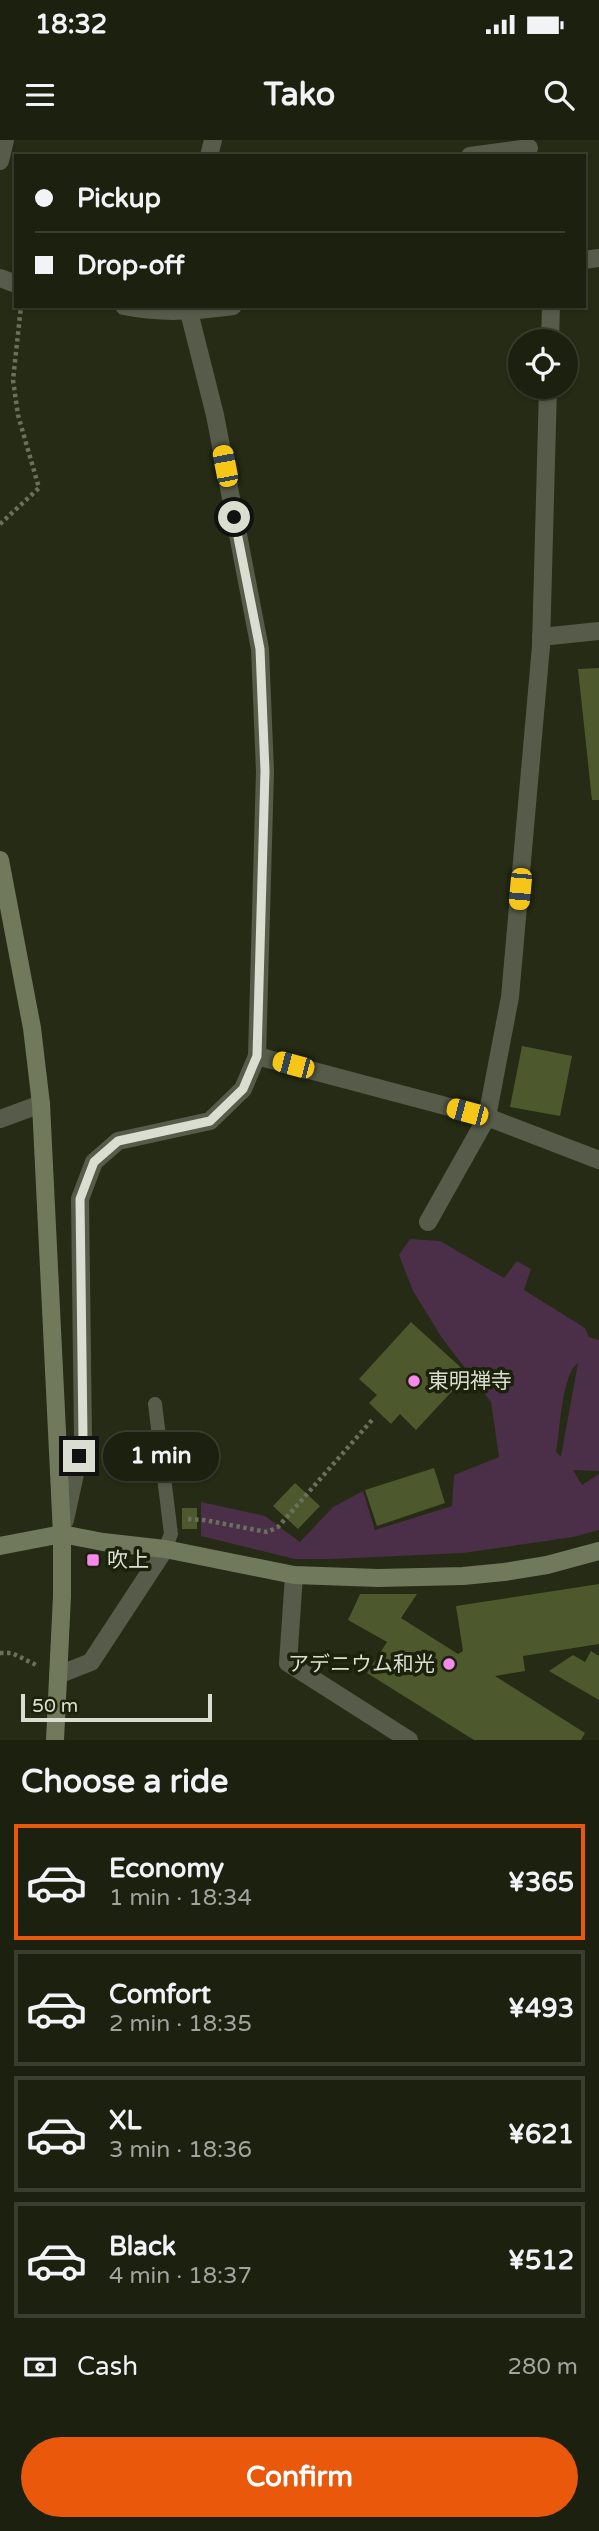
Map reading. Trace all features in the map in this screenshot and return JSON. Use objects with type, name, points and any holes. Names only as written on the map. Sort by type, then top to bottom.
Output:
[{"type":"street","points":[[0,161],[5,140]]},
{"type":"street","points":[[484,154],[528,148]]},
{"type":"street","points":[[62,1534],[83,1437],[80,1199],[94,1162],[118,1141],[210,1121],[243,1089],[257,1056],[265,771],[260,649],[215,415],[189,309],[149,311],[134,308]]},
{"type":"street","points":[[550,329],[551,308]]},
{"type":"street","points":[[428,1222],[487,1117],[510,997],[541,637],[548,399]]},
{"type":"street","points":[[541,637],[599,631]]},
{"type":"street","points":[[0,860],[32,1028],[41,1104],[62,1534],[55,1740]]},
{"type":"street","points":[[257,1056],[487,1117],[599,1160]]},
{"type":"street","points":[[0,1119],[41,1104]]},
{"type":"street","points":[[0,1546],[62,1534],[165,1549],[294,1575],[378,1578],[463,1576],[547,1565],[599,1552]]},
{"type":"street","points":[[58,1672],[91,1662],[165,1549]]},
{"type":"street","points":[[294,1575],[288,1663],[409,1740]]},
{"type":"lane","points":[[155,1404],[171,1534],[165,1549]]},
{"type":"path","points":[[0,524],[39,488],[18,415],[13,380],[21,308]]},
{"type":"path","points":[[176,1519],[204,1520],[267,1532],[278,1528],[372,1420]]},
{"type":"path","points":[[0,1653],[12,1653],[44,1669],[58,1672]]},
{"type":"shaded area","points":[[410,1239],[440,1241],[504,1278],[517,1261],[531,1269],[524,1290],[585,1328],[589,1337],[599,1340],[599,1471],[573,1470],[582,1485],[599,1474],[599,1530],[573,1537],[463,1553],[331,1559],[295,1559],[201,1536],[201,1502],[265,1516],[300,1542],[333,1507],[363,1491],[375,1530],[452,1506],[454,1475],[499,1457],[491,1402],[442,1338],[413,1291],[399,1255]],"holes":[[[578,1363],[561,1456],[556,1452],[562,1403],[568,1378]]]},
{"type":"building","points":[[599,668],[599,800],[592,800],[578,669]]},
{"type":"building","points":[[522,1046],[572,1056],[560,1116],[510,1107]]},
{"type":"building","points":[[411,1322],[468,1374],[416,1430],[400,1414],[391,1424],[369,1403],[377,1395],[359,1379]]},
{"type":"building","points":[[434,1468],[445,1503],[377,1526],[365,1490]]},
{"type":"building","points":[[295,1483],[320,1506],[298,1529],[273,1506]]},
{"type":"building","points":[[182,1508],[197,1508],[197,1529],[182,1529]]},
{"type":"building","name":"アデニウム和光","points":[[599,1584],[599,1644],[523,1656],[525,1671],[495,1676],[585,1733],[581,1740],[474,1740],[367,1673],[387,1642],[348,1620],[360,1594],[417,1594],[401,1618],[458,1654],[463,1651],[456,1606]]},
{"type":"building","points":[[591,1651],[599,1656],[599,1700],[549,1671],[573,1655],[585,1662]]},
{"type":"place","name":"東明禅寺","points":[[414,1381]]},
{"type":"place","name":"吹上","points":[[93,1560]]},
{"type":"place","name":"アデニウム和光","points":[[449,1664]]},
{"type":"route","points":[[79,1456],[83,1437],[80,1199],[94,1162],[118,1141],[210,1121],[243,1089],[257,1056],[265,771],[260,649],[234,517]]}]
